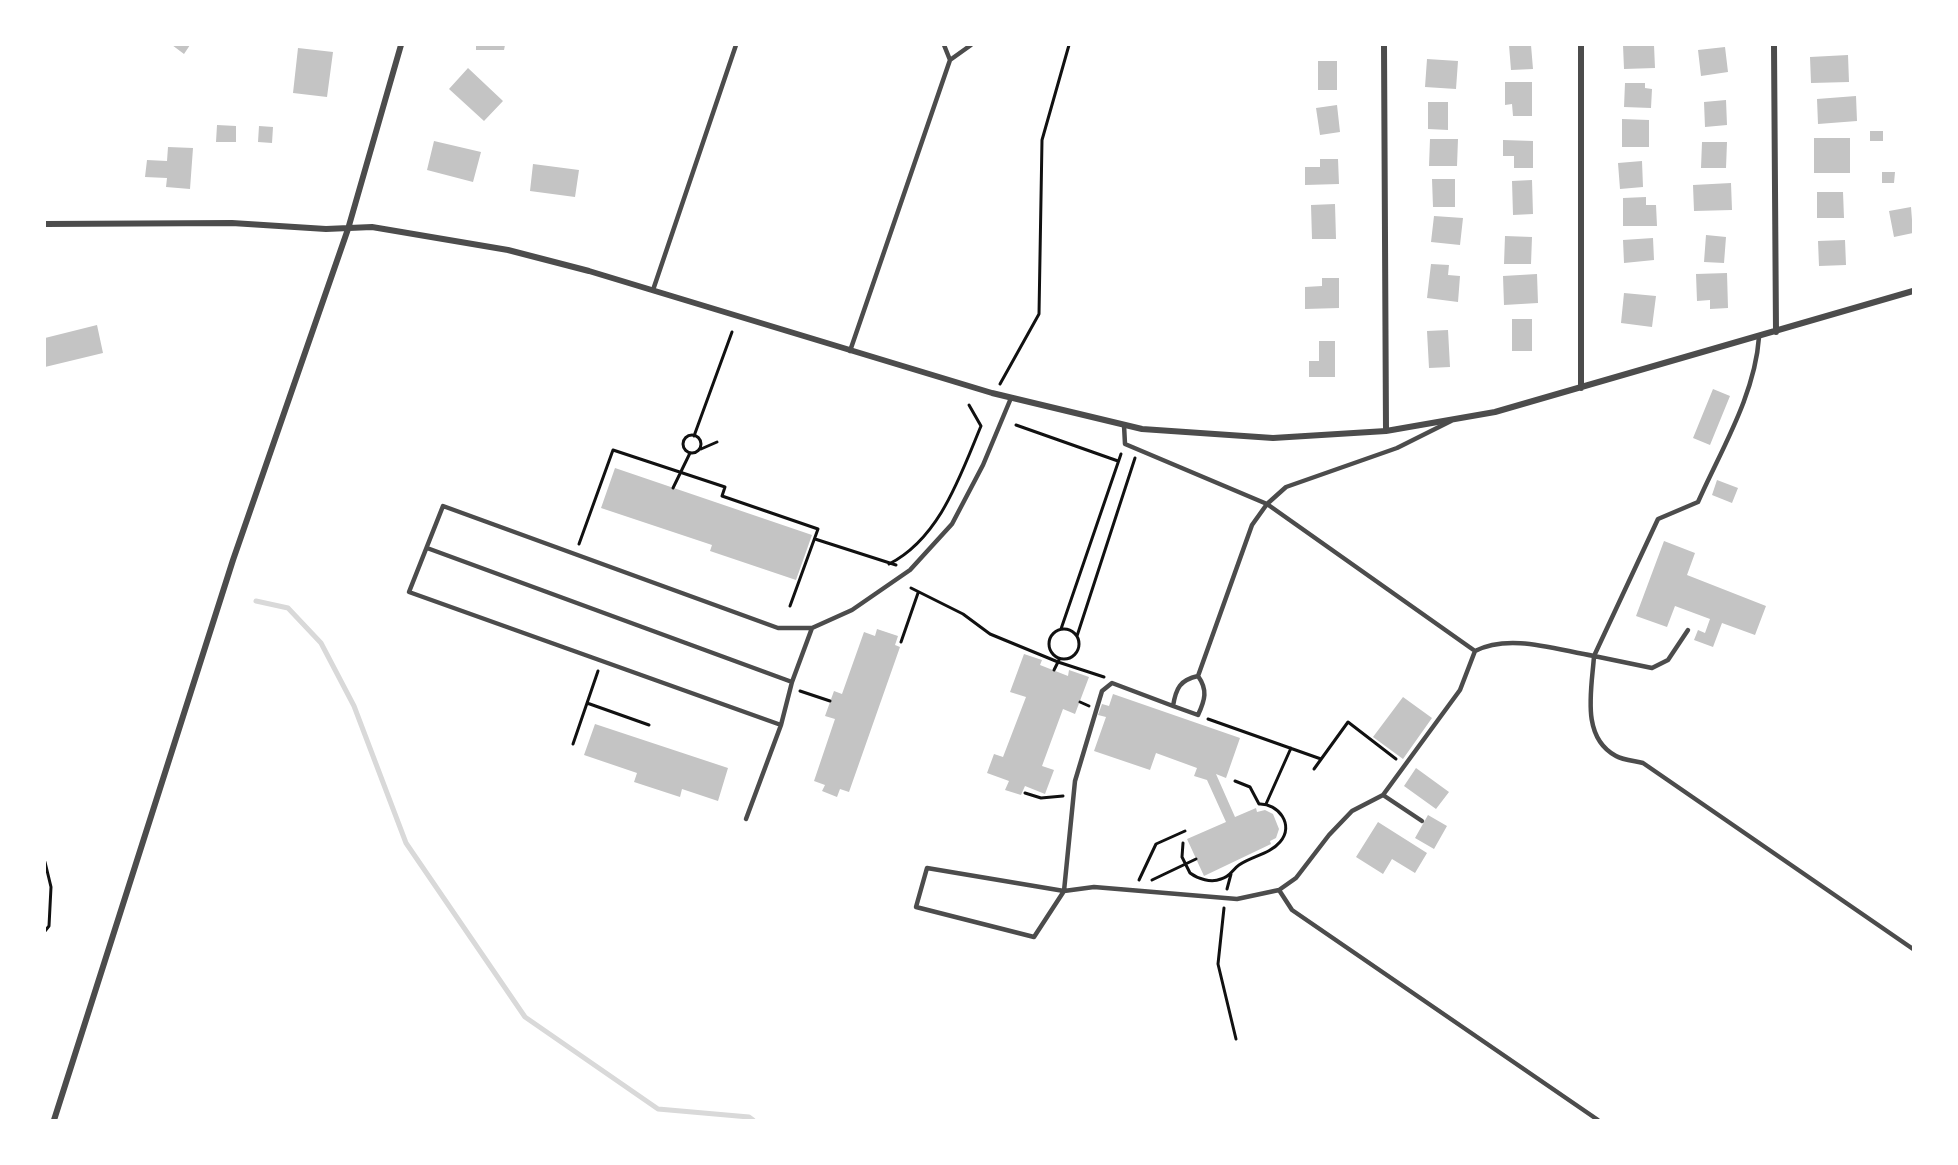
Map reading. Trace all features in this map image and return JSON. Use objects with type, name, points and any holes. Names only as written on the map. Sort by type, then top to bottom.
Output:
[{"type":"street","points":[[54,1120],[234,560],[348,229],[401,45]]},
{"type":"street","points":[[1384,45],[1386,431]]},
{"type":"street","points":[[1581,45],[1581,388]]},
{"type":"street","points":[[1773,45],[1776,332]]},
{"type":"street","points":[[45,224],[232,223],[348,229],[372,226],[508,250],[652,290],[957,385],[1124,425],[1142,429],[1274,438],[1386,431],[1496,412],[1913,291]]},
{"type":"lane","points":[[652,290],[736,45]]},
{"type":"lane","points":[[944,45],[950,60]]},
{"type":"lane","points":[[850,351],[950,60],[971,45]]},
{"type":"lane","points":[[1759,337],[1758,358],[1740,411],[1698,502],[1658,519],[1594,656],[1590,718],[1599,742],[1616,756],[1643,763],[1913,949]]},
{"type":"lane","points":[[781,725],[410,592],[443,506],[778,628],[812,628],[852,610],[903,576],[952,524],[983,465],[1011,398]]},
{"type":"lane","points":[[1198,676],[1252,525],[1267,504],[1286,487],[1397,448],[1458,418]]},
{"type":"lane","points":[[1124,425],[1125,444],[1267,504],[1475,651]]},
{"type":"lane","points":[[427,548],[792,682]]},
{"type":"lane","points":[[746,819],[781,725],[793,689],[792,682],[812,628]]},
{"type":"lane","points":[[1198,676],[1204,685],[1205,699],[1198,715],[1112,683],[1102,691],[1079,759],[1064,891],[1034,937],[916,907],[927,868],[1064,891],[1094,887],[1238,899],[1280,890],[1296,878],[1329,835],[1352,811],[1383,795],[1460,690],[1475,651],[1489,644],[1511,642],[1652,668],[1668,660],[1688,630]]},
{"type":"lane","points":[[1173,706],[1176,688],[1187,679],[1198,676]]},
{"type":"lane","points":[[1383,795],[1422,820]]},
{"type":"lane","points":[[1280,890],[1292,910],[1598,1120]]},
{"type":"path","points":[[1000,384],[1039,314],[1042,140],[1069,45]]},
{"type":"path","points":[[690,453],[684,448],[684,441],[694,436],[732,332]]},
{"type":"path","points":[[889,564],[917,542],[935,523],[954,486],[981,426],[969,405]]},
{"type":"path","points":[[1016,425],[1118,461]]},
{"type":"path","points":[[694,436],[700,441],[699,449]]},
{"type":"path","points":[[674,488],[690,453],[717,442]]},
{"type":"path","points":[[1059,660],[1049,645],[1051,636],[1061,629],[1125,444]]},
{"type":"path","points":[[575,554],[614,450],[725,487],[722,496],[818,529],[790,606]]},
{"type":"path","points":[[1054,670],[1059,660],[1071,657],[1078,650],[1077,636],[1138,450]]},
{"type":"path","points":[[815,538],[896,565]]},
{"type":"path","points":[[910,588],[963,614],[990,634],[1107,678],[1112,683]]},
{"type":"path","points":[[901,642],[918,593]]},
{"type":"path","points":[[1061,629],[1069,630],[1077,636]]},
{"type":"path","points":[[573,744],[602,661]]},
{"type":"path","points":[[793,689],[830,701]]},
{"type":"path","points":[[587,703],[649,725]]},
{"type":"path","points":[[1198,715],[1321,759]]},
{"type":"path","points":[[1314,769],[1348,722],[1405,766]]},
{"type":"path","points":[[1266,804],[1291,748]]},
{"type":"path","points":[[1235,781],[1250,787],[1258,804],[1275,806],[1281,812],[1286,832],[1281,842],[1270,850],[1238,865],[1231,874],[1225,898],[1218,964],[1236,1040]]},
{"type":"path","points":[[1025,793],[1041,798],[1074,795]]},
{"type":"path","points":[[1135,890],[1156,844],[1185,831]]},
{"type":"path","points":[[1184,843],[1182,857],[1190,873],[1200,879],[1221,879],[1231,874]]},
{"type":"path","points":[[1157,877],[1196,859]]},
{"type":"path","points":[[45,862],[51,887],[49,926],[45,931]]},
{"type":"building","points":[[172,45],[190,45],[184,54]]},
{"type":"building","points":[[476,45],[505,45],[504,50],[476,50]]},
{"type":"building","points":[[1509,45],[1531,45],[1533,69],[1511,70]]},
{"type":"building","points":[[1623,45],[1654,45],[1655,68],[1624,69]]},
{"type":"building","points":[[1725,47],[1728,72],[1701,76],[1698,50]]},
{"type":"building","points":[[298,48],[333,52],[327,97],[293,93]]},
{"type":"building","points":[[1848,55],[1849,82],[1811,83],[1810,57]]},
{"type":"building","points":[[1427,59],[1458,61],[1456,89],[1425,87]]},
{"type":"building","points":[[1318,61],[1337,61],[1337,90],[1318,90]]},
{"type":"building","points":[[468,68],[503,101],[484,121],[449,89]]},
{"type":"building","points":[[1505,82],[1532,82],[1532,116],[1513,116],[1512,104],[1505,105]]},
{"type":"building","points":[[1625,83],[1645,83],[1645,88],[1652,89],[1651,108],[1624,107]]},
{"type":"building","points":[[1856,96],[1857,121],[1818,124],[1817,99]]},
{"type":"building","points":[[1726,100],[1727,125],[1705,127],[1704,102]]},
{"type":"building","points":[[1428,102],[1448,102],[1448,130],[1428,129]]},
{"type":"building","points":[[1337,105],[1340,132],[1320,135],[1316,108]]},
{"type":"building","points":[[1622,119],[1649,120],[1649,147],[1622,147]]},
{"type":"building","points":[[217,125],[236,126],[236,142],[216,142]]},
{"type":"building","points":[[259,126],[273,127],[272,143],[258,142]]},
{"type":"building","points":[[1870,131],[1883,131],[1883,141],[1870,141]]},
{"type":"building","points":[[1814,138],[1850,138],[1850,173],[1814,173]]},
{"type":"building","points":[[1430,139],[1458,139],[1457,166],[1429,166]]},
{"type":"building","points":[[1503,140],[1533,141],[1533,168],[1514,168],[1514,156],[1503,156]]},
{"type":"building","points":[[434,141],[481,152],[473,182],[427,170]]},
{"type":"building","points":[[1702,142],[1727,142],[1726,168],[1701,168]]},
{"type":"building","points":[[168,147],[193,148],[190,189],[166,187],[167,178],[145,177],[147,160],[167,161]]},
{"type":"building","points":[[1320,159],[1338,159],[1339,184],[1305,185],[1305,167],[1320,167]]},
{"type":"building","points":[[1642,161],[1643,187],[1620,189],[1618,163]]},
{"type":"building","points":[[533,164],[579,170],[575,197],[530,191]]},
{"type":"building","points":[[1882,172],[1895,172],[1894,183],[1882,183]]},
{"type":"building","points":[[1432,179],[1455,179],[1455,207],[1433,207]]},
{"type":"building","points":[[1532,180],[1533,214],[1513,215],[1512,181]]},
{"type":"building","points":[[1731,183],[1732,210],[1694,211],[1693,185]]},
{"type":"building","points":[[1817,192],[1843,192],[1844,218],[1817,218]]},
{"type":"building","points":[[1646,197],[1646,205],[1656,205],[1657,226],[1623,226],[1623,198]]},
{"type":"building","points":[[1335,204],[1336,239],[1312,239],[1311,205]]},
{"type":"building","points":[[1911,207],[1913,233],[1894,237],[1889,211]]},
{"type":"building","points":[[1434,216],[1463,218],[1460,245],[1431,242]]},
{"type":"building","points":[[1706,235],[1726,237],[1724,263],[1704,262]]},
{"type":"building","points":[[1505,236],[1532,237],[1531,264],[1504,264]]},
{"type":"building","points":[[1653,238],[1654,260],[1624,263],[1623,240]]},
{"type":"building","points":[[1845,240],[1846,265],[1819,266],[1818,241]]},
{"type":"building","points":[[1431,264],[1449,265],[1448,275],[1460,276],[1458,302],[1427,298]]},
{"type":"building","points":[[1727,273],[1728,308],[1710,309],[1710,300],[1697,301],[1696,274]]},
{"type":"building","points":[[1537,274],[1538,303],[1504,305],[1503,276]]},
{"type":"building","points":[[1322,278],[1339,278],[1339,308],[1305,309],[1305,287],[1322,286]]},
{"type":"building","points":[[1624,293],[1656,296],[1652,327],[1621,323]]},
{"type":"building","points":[[1512,319],[1532,319],[1532,351],[1512,351]]},
{"type":"building","points":[[97,325],[103,353],[45,367],[45,338]]},
{"type":"building","points":[[1448,330],[1450,367],[1429,368],[1427,331]]},
{"type":"building","points":[[1319,341],[1335,341],[1335,377],[1309,377],[1309,361],[1319,361]]},
{"type":"building","points":[[1713,389],[1730,396],[1710,445],[1693,438]]},
{"type":"building","points":[[615,468],[812,535],[796,580],[710,551],[712,545],[601,508]]},
{"type":"building","points":[[1717,480],[1738,488],[1732,503],[1712,495]]},
{"type":"building","points":[[1664,541],[1695,553],[1687,575],[1766,606],[1755,635],[1722,623],[1713,647],[1694,640],[1698,630],[1705,633],[1710,619],[1675,606],[1667,627],[1636,616]]},
{"type":"building","points":[[877,629],[898,636],[895,645],[900,647],[849,792],[840,789],[837,797],[822,791],[825,785],[814,781],[835,719],[825,716],[834,691],[842,694],[864,632],[875,636]]},
{"type":"building","points":[[1024,654],[1042,660],[1040,665],[1068,676],[1069,670],[1089,677],[1075,714],[1063,709],[1042,766],[1054,770],[1045,794],[1025,786],[1021,795],[1005,790],[1009,781],[987,773],[994,754],[1003,757],[1026,697],[1010,692]]},
{"type":"building","points":[[1113,694],[1240,738],[1226,778],[1216,774],[1235,817],[1256,808],[1257,812],[1265,810],[1273,814],[1279,829],[1276,838],[1270,841],[1271,844],[1204,876],[1187,839],[1226,822],[1207,780],[1194,776],[1197,768],[1156,753],[1150,770],[1094,751],[1106,717],[1098,715],[1102,704],[1109,706]]},
{"type":"building","points":[[1403,697],[1432,718],[1403,759],[1373,737]]},
{"type":"building","points":[[595,724],[728,768],[718,801],[682,789],[680,797],[634,782],[637,773],[584,755]]},
{"type":"building","points":[[1416,768],[1449,792],[1436,809],[1404,786]]},
{"type":"building","points":[[1428,815],[1447,826],[1434,849],[1415,838]]},
{"type":"building","points":[[1378,822],[1427,853],[1415,873],[1392,859],[1383,874],[1356,857]]},
{"type":"waterway","points":[[256,601],[288,608],[321,643],[354,706],[406,843],[525,1017],[658,1109],[749,1117],[753,1120]]}]
